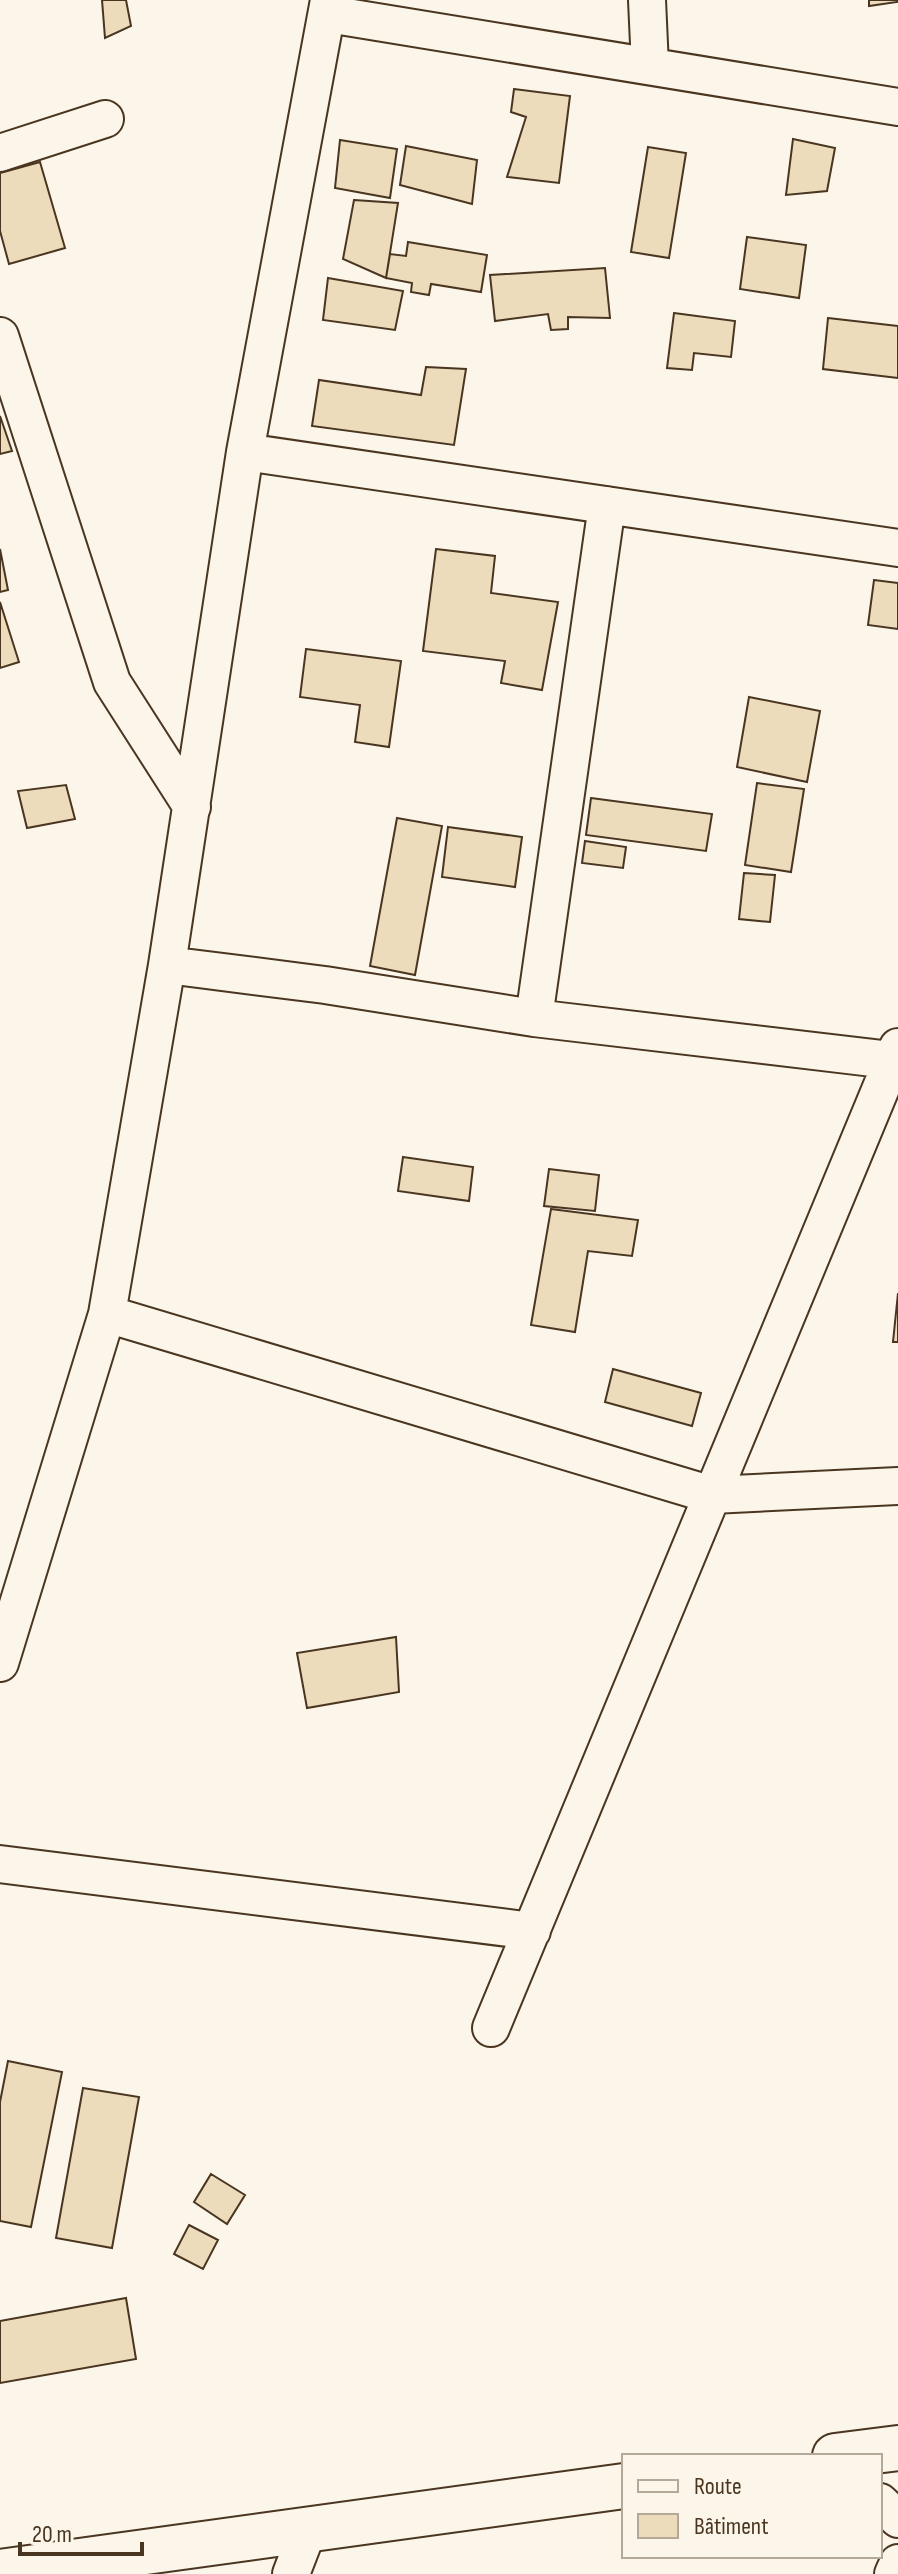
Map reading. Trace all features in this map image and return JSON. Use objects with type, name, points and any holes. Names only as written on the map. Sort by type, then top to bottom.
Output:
[{"type":"highway","points":[[851,2454],[898,2448]]},
{"type":"highway","points":[[0,2572],[622,2486]]},
{"type":"street","points":[[647,0],[650,66]]},
{"type":"street","points":[[0,1663],[107,1314],[167,965],[245,452],[329,7],[650,66],[898,107]]},
{"type":"street","points":[[0,153],[105,119]]},
{"type":"street","points":[[0,336],[112,682],[192,807]]},
{"type":"street","points":[[245,452],[898,548]]},
{"type":"street","points":[[534,1018],[607,505]]},
{"type":"street","points":[[167,965],[534,1018],[896,1056],[491,2028]]},
{"type":"street","points":[[107,1314],[712,1495],[898,1486]]},
{"type":"street","points":[[0,1864],[532,1931]]},
{"type":"street","points":[[882,2504],[898,2519]]},
{"type":"street","points":[[291,2574],[308,2530]]},
{"type":"street","points":[[893,2574],[898,2563]]},
{"type":"building","points":[[102,0],[126,0],[131,26],[105,38]]},
{"type":"building","points":[[869,0],[897,0],[897,2],[869,6]]},
{"type":"building","points":[[514,89],[570,96],[559,183],[507,177],[526,117],[511,112]]},
{"type":"building","points":[[793,139],[835,148],[827,191],[786,195]]},
{"type":"building","points":[[340,140],[397,149],[390,198],[335,188]]},
{"type":"building","points":[[406,146],[477,160],[472,204],[400,185]]},
{"type":"building","points":[[648,147],[686,153],[669,258],[631,252]]},
{"type":"building","points":[[40,162],[65,248],[9,264],[0,231],[0,173]]},
{"type":"building","points":[[354,200],[398,203],[386,278],[343,259]]},
{"type":"building","points":[[747,237],[806,245],[799,298],[740,289]]},
{"type":"building","points":[[408,242],[487,255],[481,292],[431,284],[429,295],[411,292],[412,283],[386,278],[390,254],[406,256]]},
{"type":"building","points":[[605,268],[610,318],[568,317],[568,329],[551,330],[548,314],[495,321],[490,275]]},
{"type":"building","points":[[328,278],[403,291],[395,330],[323,320]]},
{"type":"building","points":[[674,313],[735,321],[731,357],[694,353],[692,370],[667,368]]},
{"type":"building","points":[[828,318],[898,326],[898,378],[823,369]]},
{"type":"building","points":[[426,367],[466,369],[454,445],[312,426],[319,380],[421,395]]},
{"type":"building","points":[[0,416],[12,451],[0,454]]},
{"type":"building","points":[[0,549],[8,590],[0,592]]},
{"type":"building","points":[[436,549],[495,556],[491,593],[558,602],[542,690],[501,683],[505,661],[423,651]]},
{"type":"building","points":[[874,580],[898,583],[898,629],[868,625]]},
{"type":"building","points":[[0,602],[19,662],[0,668]]},
{"type":"building","points":[[306,649],[401,661],[389,747],[355,742],[360,705],[300,697]]},
{"type":"building","points":[[749,697],[820,711],[807,782],[737,767]]},
{"type":"building","points":[[757,783],[804,789],[791,872],[745,865]]},
{"type":"building","points":[[66,785],[75,819],[27,828],[18,791]]},
{"type":"building","points":[[591,798],[712,814],[706,851],[586,835]]},
{"type":"building","points":[[397,818],[442,826],[415,975],[370,966]]},
{"type":"building","points":[[448,827],[522,837],[515,887],[442,877]]},
{"type":"building","points":[[585,841],[626,847],[623,868],[582,863]]},
{"type":"building","points":[[744,873],[775,875],[770,922],[739,919]]},
{"type":"building","points":[[403,1157],[473,1167],[469,1201],[398,1191]]},
{"type":"building","points":[[549,1169],[599,1175],[595,1211],[544,1206]]},
{"type":"building","points":[[551,1209],[638,1220],[632,1256],[588,1251],[575,1332],[531,1325]]},
{"type":"building","points":[[898,1293],[898,1342],[893,1342]]},
{"type":"building","points":[[613,1369],[701,1393],[692,1426],[605,1402]]},
{"type":"building","points":[[396,1637],[399,1692],[307,1708],[297,1653]]},
{"type":"building","points":[[8,2061],[62,2072],[31,2227],[0,2221],[0,2102]]},
{"type":"building","points":[[83,2088],[139,2097],[112,2248],[56,2238]]},
{"type":"building","points":[[211,2174],[245,2195],[227,2224],[194,2202]]},
{"type":"building","points":[[189,2225],[218,2240],[203,2269],[174,2254]]},
{"type":"building","points":[[126,2298],[136,2359],[0,2383],[0,2321]]}]
